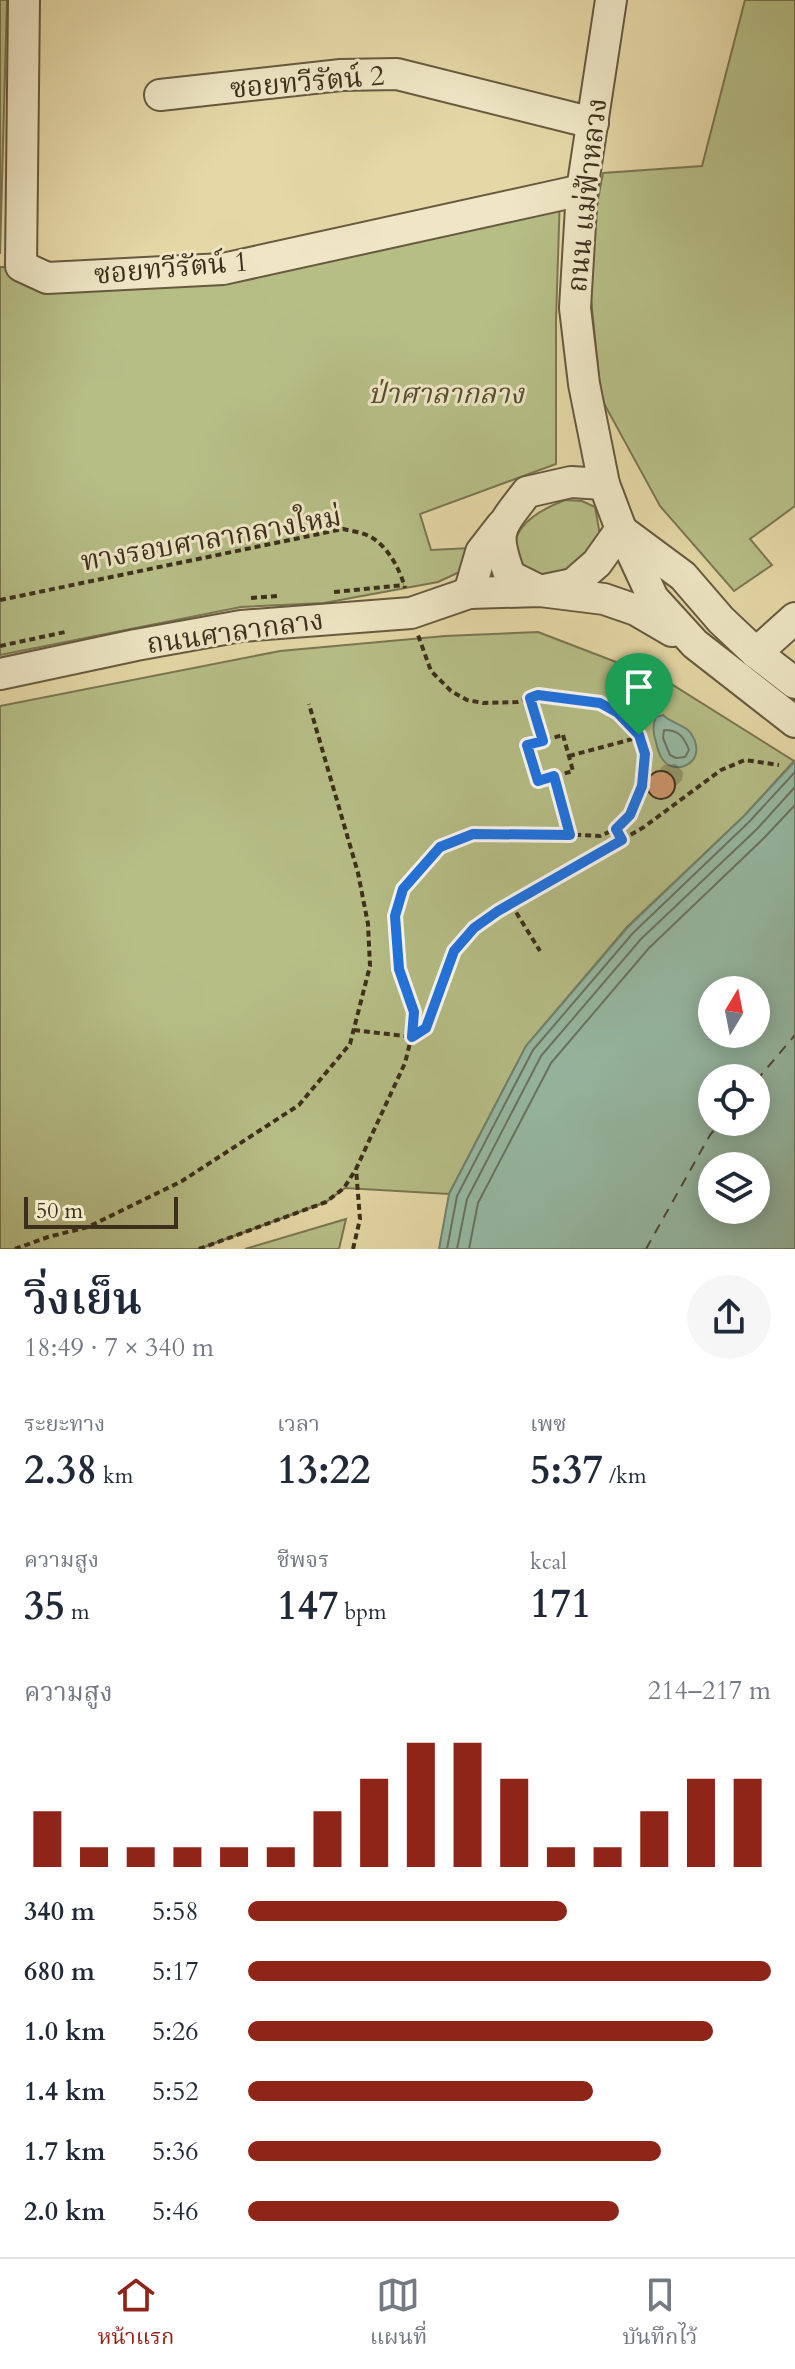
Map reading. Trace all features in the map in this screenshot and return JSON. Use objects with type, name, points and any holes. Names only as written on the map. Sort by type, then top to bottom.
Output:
[{"type":"street","name":"ซอยทวีรัตน์ 1","points":[[24,0],[21,266],[47,278],[223,269],[582,190]]},
{"type":"street","name":"ถนน แม่ฟ้าหลวง","points":[[611,0],[582,190],[575,308],[584,384],[604,484],[653,598],[695,644],[793,720]]},
{"type":"street","name":"ซอยทวีรัตน์ 2","points":[[160,95],[341,75],[397,74],[593,123]]},
{"type":"street","points":[[469,593],[481,552],[527,492],[571,482],[604,484]]},
{"type":"street","points":[[502,525],[500,548],[510,576],[540,591],[604,599],[636,610],[695,644]]},
{"type":"street","points":[[540,591],[573,584],[597,563],[621,529],[683,576],[721,620],[756,653],[795,683]]},
{"type":"street","name":"ถนนศาลากลาง","points":[[0,674],[241,626],[411,613],[469,593],[540,591]]},
{"type":"street","points":[[756,653],[795,618]]},
{"type":"path","name":"ทางรอบศาลากลางใหม่","points":[[0,600],[343,529],[370,536],[388,554],[404,585]]},
{"type":"path","points":[[199,1249],[326,1202],[344,1188],[356,1169],[405,1063],[412,1037],[414,1012],[399,969],[395,916],[403,889],[440,847],[473,834],[600,836],[616,829],[630,815],[642,786],[645,754],[640,737],[618,713],[600,703],[569,697],[538,695],[517,702],[483,703],[459,695],[431,671],[420,638]]},
{"type":"path","points":[[530,698],[543,741]]},
{"type":"path","points":[[15,1249],[88,1227],[182,1181],[299,1105],[350,1044],[370,966],[368,924],[358,873],[309,704]]},
{"type":"path","points":[[563,735],[573,771],[538,781],[527,745],[543,741],[563,735]]},
{"type":"path","points":[[569,756],[640,737]]},
{"type":"path","points":[[354,1030],[412,1037],[426,1028],[454,951],[474,928],[644,827],[721,770],[745,760],[779,765]]},
{"type":"path","points":[[554,776],[570,835]]},
{"type":"path","points":[[616,829],[622,840]]},
{"type":"path","points":[[511,904],[540,951]]},
{"type":"path","points":[[353,1249],[360,1219],[356,1169]]},
{"type":"green space","points":[[0,0],[7,0],[0,254]]},
{"type":"green space","points":[[745,0],[795,0],[795,506],[750,539],[772,565],[734,591],[660,506],[601,398],[587,258],[603,173],[702,166]]},
{"type":"green space","name":"ป่าศาลากลาง","points":[[560,195],[556,464],[420,514],[431,550],[470,548],[468,568],[438,582],[324,603],[241,607],[0,655],[0,267],[223,269]]},
{"type":"green space","points":[[565,500],[582,501],[595,507],[600,535],[570,571],[555,576],[540,575],[527,568],[517,556],[514,547],[517,537],[534,516]]},
{"type":"green space","points":[[538,632],[668,682],[794,761],[744,816],[627,927],[526,1046],[449,1194],[345,1188],[326,1202],[199,1249],[0,1249],[0,706],[280,651],[445,636]]},
{"type":"green space","points":[[346,1219],[339,1249],[245,1249]]},
{"type":"water","points":[[663,715],[690,732],[696,751],[689,764],[675,767],[662,758],[653,726],[656,717]]},
{"type":"water","points":[[795,761],[795,1249],[439,1249],[449,1194],[526,1046],[628,927],[744,816]]},
{"type":"building","points":[[661,771],[671,775],[675,785],[671,795],[661,799],[651,795],[647,785],[651,775]]},
{"type":"ferry route","points":[[770,1064],[795,1035]]},
{"type":"ferry route","points":[[646,1249],[709,1136]]},
{"type":"route","points":[[538,695],[569,697],[600,703],[618,713],[639,735],[645,754],[642,786],[630,815],[616,829],[622,840],[474,928],[454,951],[426,1028],[412,1037],[414,1012],[399,969],[395,916],[403,889],[440,847],[473,834],[570,835],[554,776],[538,781],[527,745],[543,741],[530,698],[538,695]]}]
